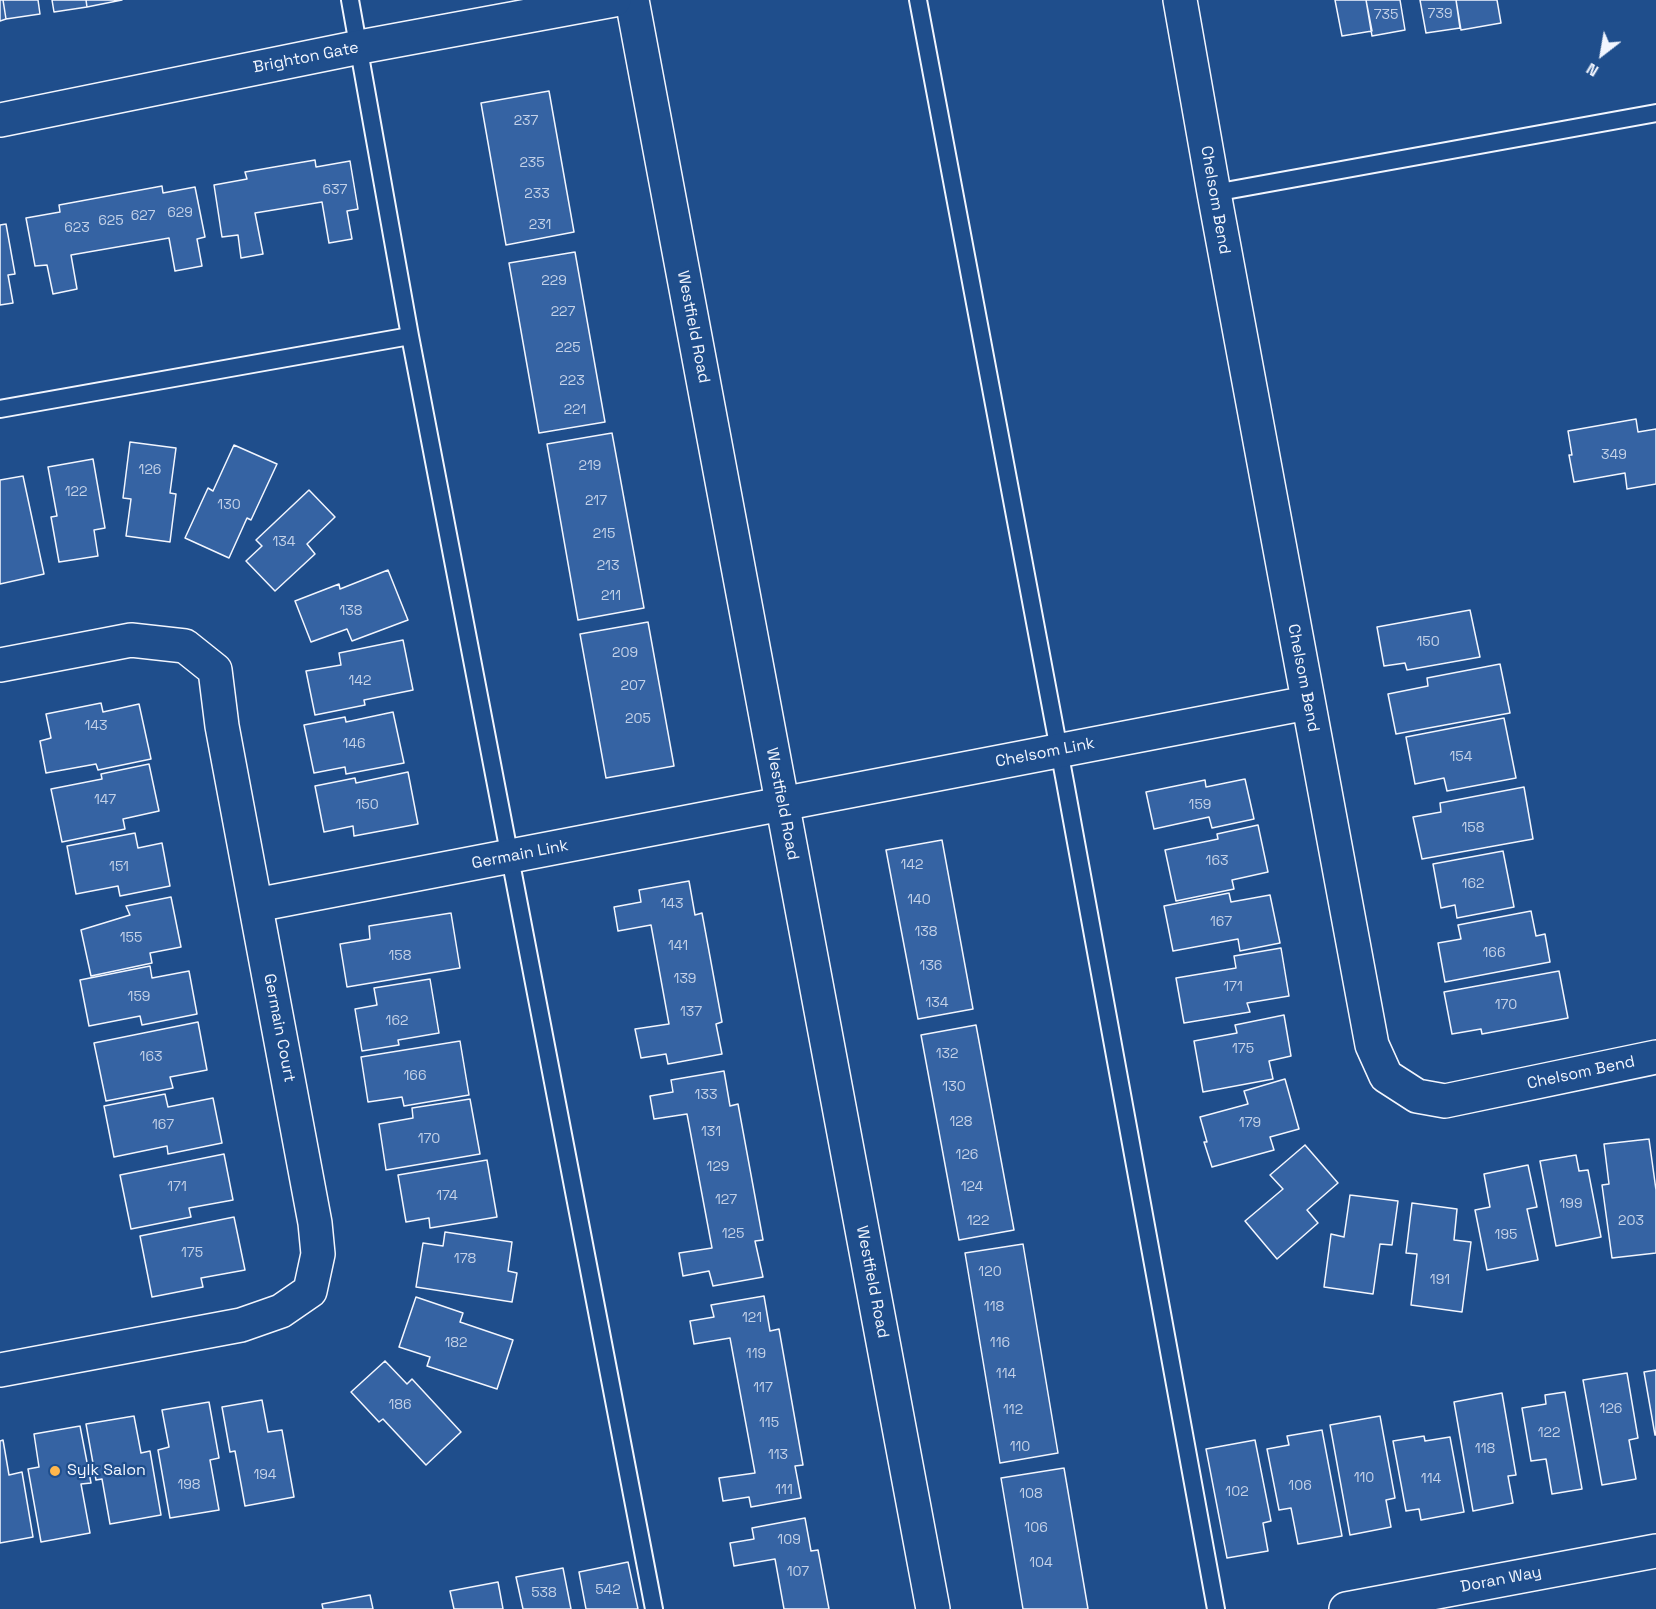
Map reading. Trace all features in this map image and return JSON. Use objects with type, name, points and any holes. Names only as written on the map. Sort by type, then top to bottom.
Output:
[{"type":"street","name":"Brighton Gate","points":[[0,120],[360,47],[614,0]]},
{"type":"street","name":"Westfield Road","points":[[632,0],[933,1609]]},
{"type":"street","name":"Chelsom Bend","points":[[1180,0],[1307,703],[1372,1045],[1386,1076],[1417,1096],[1445,1101],[1656,1058]]},
{"type":"street","name":"Germain Court","points":[[0,665],[131,640],[185,646],[215,670],[222,726],[315,1222],[318,1254],[310,1291],[281,1311],[241,1325],[0,1370]]},
{"type":"street","name":"Chelsom Link","points":[[783,803],[1307,703]]},
{"type":"street","name":"Germain Link","points":[[256,905],[783,803]]},
{"type":"street","name":"Doran Way","points":[[1346,1609],[1656,1551]]},
{"type":"lane","points":[[350,0],[410,336],[654,1609]]},
{"type":"lane","points":[[918,0],[1059,751],[1216,1609]]},
{"type":"lane","points":[[1214,193],[1656,112]]},
{"type":"lane","points":[[0,409],[410,336]]},
{"type":"building","points":[[0,0],[3,0],[6,19],[0,21]]},
{"type":"building","points":[[3,0],[38,0],[40,14],[6,19]]},
{"type":"building","points":[[52,0],[86,0],[87,7],[54,12]]},
{"type":"building","points":[[86,0],[122,0],[87,7]]},
{"type":"building","points":[[1335,0],[1366,0],[1372,31],[1342,36]]},
{"type":"building","points":[[1366,0],[1400,0],[1405,30],[1372,36]]},
{"type":"building","points":[[1420,0],[1456,0],[1460,28],[1426,33]]},
{"type":"building","points":[[1456,0],[1497,0],[1501,23],[1461,30]]},
{"type":"building","points":[[549,91],[574,232],[506,245],[481,103]]},
{"type":"building","points":[[315,160],[316,167],[350,161],[358,209],[347,211],[352,239],[329,243],[322,202],[255,213],[263,254],[241,258],[238,235],[222,237],[214,185],[247,179],[245,172]]},
{"type":"building","points":[[162,186],[163,193],[195,187],[205,237],[197,239],[202,266],[175,271],[169,238],[71,255],[77,289],[53,294],[47,265],[35,266],[26,218],[60,212],[59,205]]},
{"type":"building","points":[[6,224],[15,274],[8,275],[13,303],[0,305],[0,225]]},
{"type":"building","points":[[575,252],[605,422],[539,433],[509,263]]},
{"type":"building","points":[[1636,419],[1638,432],[1656,429],[1656,484],[1627,489],[1625,473],[1574,482],[1569,455],[1572,455],[1568,431]]},
{"type":"building","points":[[612,433],[644,608],[578,620],[547,444]]},
{"type":"building","points":[[130,442],[176,448],[170,493],[176,494],[170,542],[126,536],[131,499],[123,498]]},
{"type":"building","points":[[234,445],[277,464],[251,520],[247,518],[229,558],[185,538],[208,488],[213,491]]},
{"type":"building","points":[[93,459],[105,528],[94,530],[98,556],[59,562],[51,517],[57,516],[48,467]]},
{"type":"building","points":[[23,476],[44,574],[0,584],[0,480]]},
{"type":"building","points":[[309,490],[335,517],[307,544],[315,554],[275,591],[246,561],[262,546],[256,540]]},
{"type":"building","points":[[388,570],[408,620],[352,641],[347,629],[311,642],[295,601],[339,584],[340,589]]},
{"type":"building","points":[[1470,610],[1480,657],[1407,670],[1405,663],[1384,666],[1377,627]]},
{"type":"building","points":[[648,622],[674,766],[606,778],[580,634]]},
{"type":"building","points":[[403,640],[413,690],[364,700],[365,705],[315,715],[306,671],[341,665],[339,653]]},
{"type":"building","points":[[1500,664],[1510,713],[1396,734],[1388,694],[1428,686],[1427,678]]},
{"type":"building","points":[[101,703],[103,712],[139,704],[151,759],[98,770],[96,764],[46,773],[40,741],[51,738],[46,714]]},
{"type":"building","points":[[393,712],[404,763],[346,774],[345,767],[314,773],[304,725],[345,717],[346,722]]},
{"type":"building","points":[[1504,718],[1516,778],[1447,791],[1444,778],[1415,784],[1406,737]]},
{"type":"building","points":[[149,764],[159,811],[123,819],[125,829],[62,842],[51,789],[102,779],[101,774]]},
{"type":"building","points":[[408,772],[418,824],[354,836],[353,826],[324,832],[315,786],[355,778],[356,783]]},
{"type":"building","points":[[1245,779],[1254,819],[1212,828],[1209,817],[1154,829],[1146,792],[1205,780],[1206,787]]},
{"type":"building","points":[[1524,787],[1533,839],[1422,859],[1413,817],[1441,812],[1440,803]]},
{"type":"building","points":[[1258,825],[1268,872],[1232,880],[1234,889],[1176,901],[1165,850],[1218,839],[1217,834]]},
{"type":"building","points":[[135,833],[138,848],[162,843],[170,886],[120,896],[118,886],[76,894],[67,846]]},
{"type":"building","points":[[942,840],[973,1009],[918,1019],[886,850]]},
{"type":"building","points":[[1503,851],[1514,907],[1457,918],[1455,905],[1441,908],[1433,864]]},
{"type":"building","points":[[689,881],[695,915],[702,913],[722,1022],[716,1024],[722,1054],[668,1064],[666,1054],[641,1058],[635,1029],[669,1024],[651,925],[618,931],[614,907],[641,902],[639,890]]},
{"type":"building","points":[[1229,893],[1231,902],[1270,895],[1280,943],[1240,951],[1238,939],[1173,951],[1164,906]]},
{"type":"building","points":[[171,897],[181,947],[150,953],[152,963],[91,976],[81,930],[130,915],[126,906]]},
{"type":"building","points":[[1531,911],[1536,936],[1545,934],[1550,962],[1445,982],[1438,943],[1461,939],[1458,925]]},
{"type":"building","points":[[451,913],[460,968],[347,987],[340,944],[370,939],[369,926]]},
{"type":"building","points":[[1281,948],[1289,996],[1247,1003],[1250,1012],[1184,1023],[1176,978],[1236,968],[1234,956]]},
{"type":"building","points":[[150,966],[152,978],[189,971],[197,1014],[142,1025],[140,1016],[89,1026],[80,980]]},
{"type":"building","points":[[1559,971],[1568,1018],[1482,1034],[1481,1029],[1452,1034],[1444,992]]},
{"type":"building","points":[[430,979],[439,1033],[398,1040],[399,1045],[362,1051],[355,1009],[377,1005],[374,988]]},
{"type":"building","points":[[1284,1015],[1291,1056],[1269,1061],[1273,1079],[1203,1092],[1194,1041],[1237,1033],[1235,1025]]},
{"type":"building","points":[[198,1022],[207,1070],[170,1077],[173,1088],[106,1101],[94,1043]]},
{"type":"building","points":[[976,1025],[1014,1230],[959,1240],[921,1035]]},
{"type":"building","points":[[460,1041],[469,1095],[404,1106],[402,1097],[368,1102],[361,1057]]},
{"type":"building","points":[[724,1071],[730,1106],[738,1104],[763,1240],[755,1241],[763,1277],[713,1286],[709,1271],[683,1276],[679,1253],[712,1248],[687,1114],[654,1119],[650,1096],[673,1092],[671,1080]]},
{"type":"building","points":[[1285,1079],[1299,1129],[1270,1137],[1274,1150],[1212,1167],[1204,1142],[1207,1142],[1200,1117],[1248,1104],[1244,1091]]},
{"type":"building","points":[[165,1094],[168,1107],[213,1098],[222,1143],[168,1154],[167,1146],[114,1157],[104,1106]]},
{"type":"building","points":[[470,1099],[480,1154],[386,1170],[379,1124],[413,1118],[412,1108]]},
{"type":"building","points":[[1649,1139],[1656,1190],[1656,1253],[1612,1258],[1602,1185],[1609,1184],[1604,1144]]},
{"type":"building","points":[[1305,1145],[1338,1183],[1307,1210],[1318,1223],[1277,1259],[1245,1221],[1283,1189],[1270,1175]]},
{"type":"building","points":[[224,1154],[233,1200],[189,1208],[191,1217],[131,1229],[120,1175]]},
{"type":"building","points":[[1576,1155],[1579,1171],[1588,1170],[1601,1237],[1556,1246],[1540,1161]]},
{"type":"building","points":[[487,1160],[497,1217],[430,1228],[429,1218],[406,1222],[398,1175]]},
{"type":"building","points":[[1528,1165],[1537,1207],[1527,1209],[1538,1260],[1487,1270],[1475,1210],[1490,1207],[1484,1174]]},
{"type":"building","points":[[1350,1195],[1398,1201],[1392,1245],[1380,1244],[1373,1294],[1324,1287],[1331,1234],[1344,1237]]},
{"type":"building","points":[[1412,1203],[1457,1209],[1454,1240],[1471,1242],[1462,1312],[1411,1305],[1417,1254],[1406,1253]]},
{"type":"building","points":[[234,1217],[245,1270],[201,1278],[203,1287],[152,1297],[140,1236]]},
{"type":"building","points":[[445,1232],[512,1242],[508,1271],[517,1273],[512,1302],[416,1287],[423,1243],[443,1246]]},
{"type":"building","points":[[1023,1244],[1058,1453],[1000,1463],[965,1253]]},
{"type":"building","points":[[764,1296],[770,1331],[779,1329],[803,1465],[795,1466],[801,1498],[751,1507],[749,1497],[723,1501],[719,1478],[755,1473],[730,1338],[694,1344],[690,1321],[714,1317],[711,1305]]},
{"type":"building","points":[[416,1297],[463,1313],[460,1322],[513,1340],[497,1389],[427,1366],[430,1357],[399,1347]]},
{"type":"building","points":[[385,1361],[407,1384],[412,1379],[461,1432],[426,1465],[383,1419],[379,1422],[351,1392]]},
{"type":"building","points":[[1656,1370],[1656,1435],[1655,1435],[1644,1372]]},
{"type":"building","points":[[1627,1373],[1638,1438],[1629,1440],[1636,1479],[1602,1485],[1583,1380]]},
{"type":"building","points":[[1565,1392],[1582,1489],[1552,1494],[1546,1459],[1531,1461],[1522,1408],[1546,1404],[1545,1395]]},
{"type":"building","points":[[1502,1393],[1516,1475],[1508,1476],[1513,1503],[1473,1511],[1454,1402]]},
{"type":"building","points":[[262,1400],[268,1432],[282,1430],[294,1497],[245,1506],[235,1451],[230,1452],[222,1407]]},
{"type":"building","points":[[209,1402],[219,1458],[210,1460],[219,1510],[170,1518],[158,1450],[169,1447],[162,1410]]},
{"type":"building","points":[[134,1416],[141,1453],[150,1451],[161,1515],[110,1524],[102,1479],[96,1480],[86,1424]]},
{"type":"building","points":[[1380,1416],[1395,1498],[1386,1500],[1391,1527],[1350,1535],[1330,1425]]},
{"type":"building","points":[[80,1426],[91,1483],[81,1484],[90,1533],[41,1542],[28,1469],[39,1467],[34,1434]]},
{"type":"building","points":[[1322,1430],[1342,1536],[1298,1544],[1291,1508],[1279,1510],[1267,1449],[1289,1445],[1287,1436]]},
{"type":"building","points":[[1424,1436],[1425,1441],[1450,1437],[1464,1512],[1421,1520],[1419,1509],[1406,1511],[1393,1441]]},
{"type":"building","points":[[3,1440],[9,1475],[22,1472],[33,1537],[0,1543],[0,1441]]},
{"type":"building","points":[[1255,1440],[1271,1521],[1263,1523],[1268,1551],[1227,1558],[1206,1449]]},
{"type":"building","points":[[1064,1468],[1088,1609],[1023,1609],[1001,1478]]},
{"type":"building","points":[[805,1518],[811,1551],[818,1550],[829,1609],[784,1609],[775,1559],[734,1566],[730,1543],[754,1539],[752,1528]]},
{"type":"building","points":[[628,1562],[638,1609],[586,1609],[579,1572]]},
{"type":"building","points":[[563,1568],[571,1609],[523,1609],[516,1577]]},
{"type":"building","points":[[498,1582],[503,1609],[454,1609],[450,1591]]},
{"type":"building","points":[[370,1595],[373,1609],[323,1609],[322,1604]]},
{"type":"place","name":"Sylk Salon","points":[[55,1471]]}]
